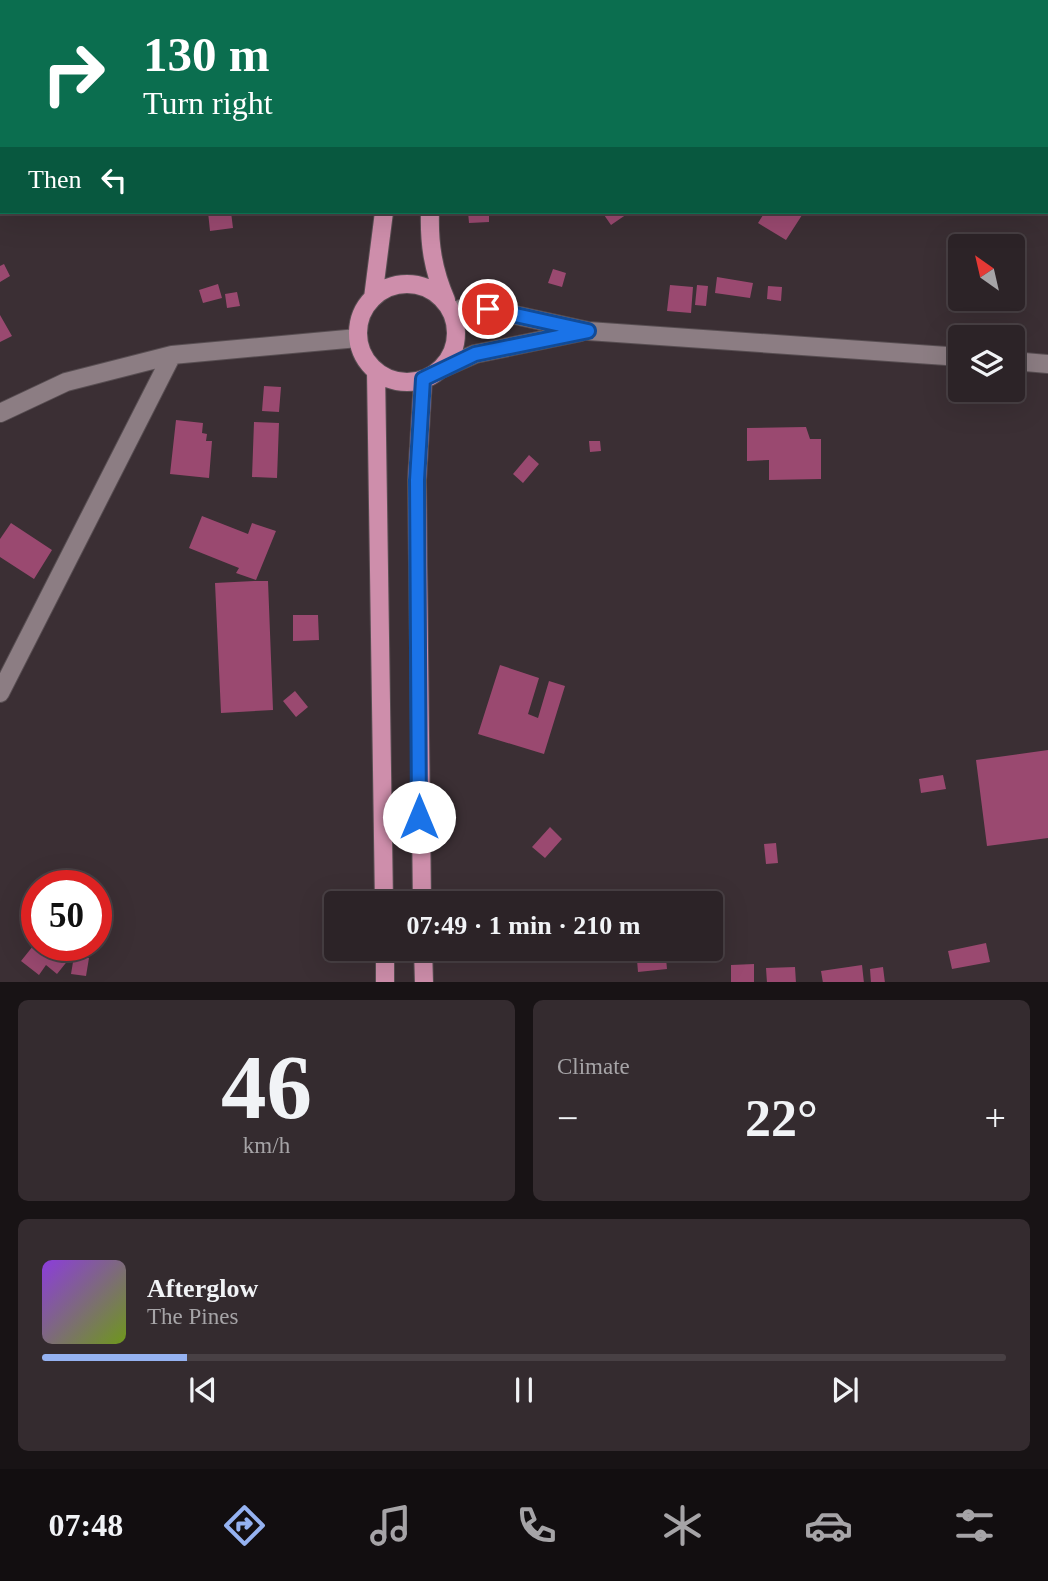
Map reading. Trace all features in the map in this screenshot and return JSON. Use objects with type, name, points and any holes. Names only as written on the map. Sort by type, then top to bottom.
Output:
[{"type":"main road","points":[[384,214],[373,298],[359,323],[358,338],[367,362],[376,371],[390,379],[406,382],[423,379],[441,369],[452,353],[456,334],[451,311],[436,278],[429,248],[430,214]]},
{"type":"main road","points":[[373,298],[393,286],[416,284],[437,293],[451,311]]},
{"type":"main road","points":[[376,371],[384,891]]},
{"type":"main road","points":[[422,891],[417,480],[423,379]]},
{"type":"main road","points":[[385,961],[385,982]]},
{"type":"main road","points":[[423,961],[424,982]]},
{"type":"street","points":[[451,311],[474,306],[588,331],[948,357]]},
{"type":"street","points":[[441,369],[475,354],[588,331]]},
{"type":"street","points":[[0,413],[66,382],[172,355],[358,338]]},
{"type":"street","points":[[0,693],[172,355]]},
{"type":"street","points":[[1025,362],[1048,364]]},
{"type":"building","points":[[208,214],[231,214],[233,228],[210,231]]},
{"type":"building","points":[[468,214],[489,214],[489,222],[469,223]]},
{"type":"building","points":[[603,214],[627,214],[611,225]]},
{"type":"building","points":[[764,214],[803,214],[786,240],[758,223]]},
{"type":"building","points":[[4,264],[10,276],[0,282],[0,266]]},
{"type":"building","points":[[553,269],[566,273],[562,287],[548,283]]},
{"type":"building","points":[[717,277],[753,283],[750,298],[715,293]]},
{"type":"building","points":[[218,284],[222,298],[203,303],[199,290]]},
{"type":"building","points":[[670,285],[693,287],[691,313],[667,311]]},
{"type":"building","points":[[697,285],[708,286],[706,306],[695,305]]},
{"type":"building","points":[[768,286],[782,287],[781,301],[767,299]]},
{"type":"building","points":[[237,292],[240,306],[227,308],[225,294]]},
{"type":"building","points":[[0,315],[12,336],[0,342]]},
{"type":"building","points":[[264,386],[281,387],[279,412],[262,411]]},
{"type":"building","points":[[176,420],[203,423],[202,433],[207,434],[206,441],[212,441],[209,478],[170,474]]},
{"type":"building","points":[[254,422],[279,423],[277,478],[252,477]]},
{"type":"building","points":[[806,427],[810,439],[821,439],[821,479],[769,480],[769,460],[747,461],[747,428]]},
{"type":"building","points":[[589,441],[600,441],[601,451],[590,452]]},
{"type":"building","points":[[529,455],[539,464],[523,483],[513,474]]},
{"type":"building","points":[[202,516],[248,534],[252,523],[276,531],[256,580],[236,573],[239,568],[189,548]]},
{"type":"building","points":[[11,523],[52,550],[34,579],[0,557],[0,539]]},
{"type":"building","points":[[268,581],[273,710],[221,713],[215,583]]},
{"type":"building","points":[[293,615],[318,615],[319,640],[293,641]]},
{"type":"building","points":[[500,665],[539,678],[528,714],[538,718],[549,681],[565,686],[544,754],[478,734]]},
{"type":"building","points":[[295,691],[308,707],[296,717],[283,701]]},
{"type":"building","points":[[1048,750],[1048,838],[987,846],[976,760]]},
{"type":"building","points":[[943,775],[946,789],[921,793],[919,779]]},
{"type":"building","points":[[550,827],[562,839],[545,858],[532,847]]},
{"type":"building","points":[[776,843],[778,863],[766,864],[764,844]]},
{"type":"building","points":[[986,943],[990,962],[952,969],[948,951]]},
{"type":"building","points":[[21,961],[67,961],[57,974],[46,965],[39,975]]},
{"type":"building","points":[[73,961],[88,961],[86,976],[71,974]]},
{"type":"building","points":[[637,961],[666,961],[667,969],[638,972]]},
{"type":"building","points":[[754,964],[754,982],[731,982],[731,965]]},
{"type":"building","points":[[862,965],[864,982],[823,982],[821,971]]},
{"type":"building","points":[[795,967],[796,982],[767,982],[766,968]]},
{"type":"building","points":[[883,967],[885,982],[871,982],[870,969]]},
{"type":"route","points":[[419,817],[417,480],[423,379],[475,354],[588,331],[488,309]]}]
